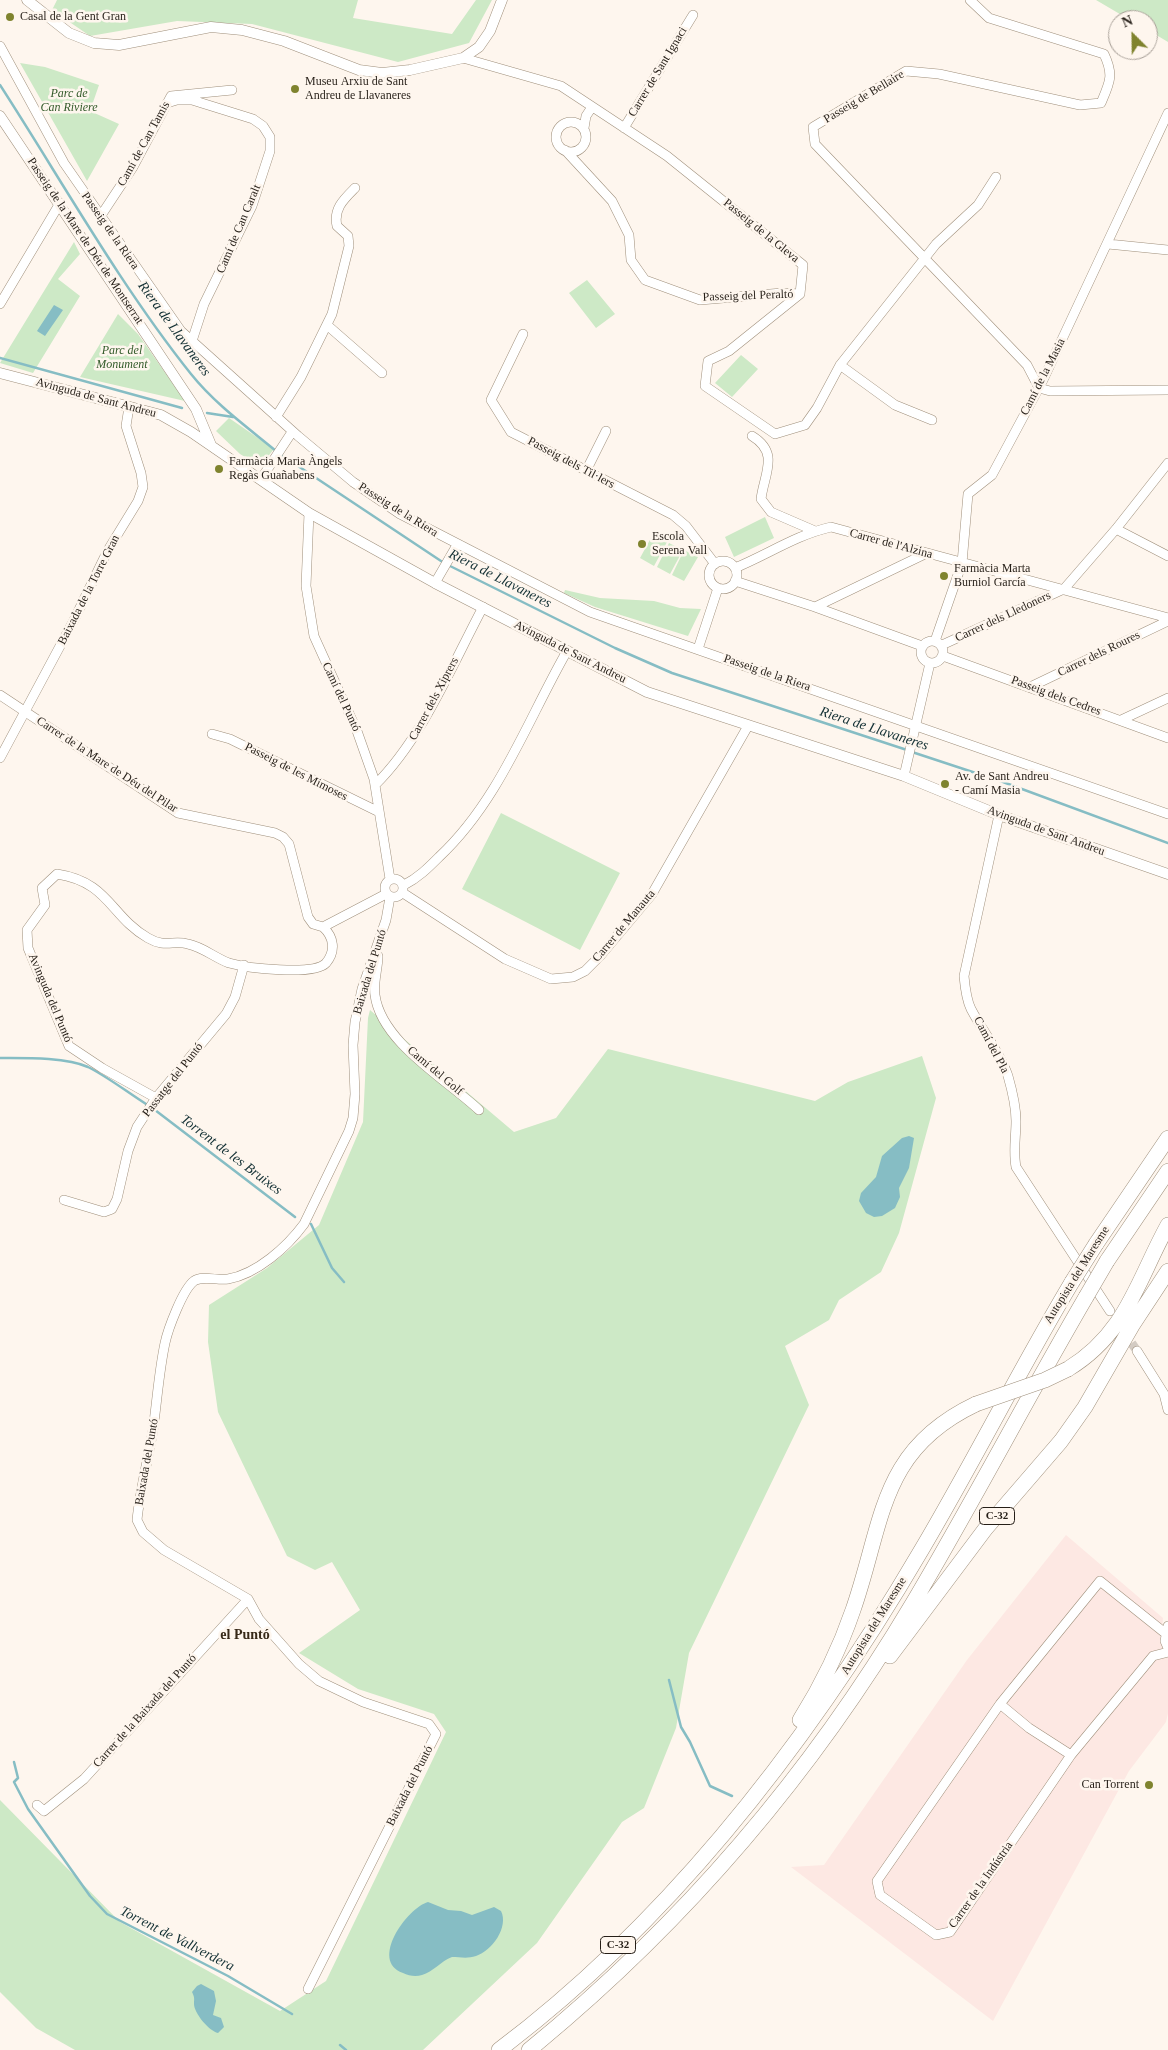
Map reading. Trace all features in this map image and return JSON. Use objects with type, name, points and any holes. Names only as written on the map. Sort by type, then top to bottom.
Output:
[{"type":"highway","name":"Autopista del Maresme","points":[[499,2050],[535,2022],[592,1971],[652,1912],[727,1828],[773,1771],[827,1698],[872,1632],[923,1547],[1035,1344],[1072,1282],[1168,1138]]},
{"type":"highway","name":"Autopista del Maresme","points":[[529,2050],[580,2008],[648,1944],[732,1854],[814,1753],[913,1603],[1107,1261],[1168,1171]]},
{"type":"highway","name":"C-32","points":[[727,1828],[755,1779],[789,1737],[810,1705],[832,1662],[853,1610],[882,1507],[900,1467],[912,1450],[927,1435],[956,1413],[1045,1380],[1068,1369],[1091,1353],[1116,1327],[1129,1307],[1168,1225]]},
{"type":"highway","name":"C-32","points":[[814,1753],[844,1721],[943,1582],[1060,1441],[1085,1407],[1132,1324],[1168,1271]]},
{"type":"street","points":[[27,0],[37,4],[69,33],[94,43],[119,45],[211,27],[242,30],[284,41],[359,70],[382,73],[410,70],[464,58],[479,47],[490,31],[502,0]]},
{"type":"street","name":"Passeig de Bellaire","points":[[970,0],[989,18],[1104,54],[1111,68],[1110,83],[1101,103],[1080,104],[939,74],[906,71],[813,127],[815,144],[1027,365],[1039,388]]},
{"type":"street","name":"Carrer de Sant Ignaci","points":[[624,128],[693,15]]},
{"type":"street","name":"Passeig de la Riera","points":[[0,46],[64,163],[100,218],[182,331],[292,432],[353,482],[400,514],[590,612],[916,724],[1168,814]]},
{"type":"street","name":"Passeig de la Gleva","points":[[464,58],[561,86],[668,156],[803,265],[800,294]]},
{"type":"street","name":"Camí de Can Tamis","points":[[100,218],[133,166],[171,96],[232,90]]},
{"type":"street","name":"Camí de Can Caralt","points":[[167,103],[177,100],[192,100],[253,119],[263,126],[270,137],[270,151],[252,206],[204,304],[192,341]]},
{"type":"street","points":[[584,128],[576,122],[570,122],[560,127],[556,137],[557,142],[565,150],[575,151],[584,144],[586,116],[592,107]]},
{"type":"street","name":"Camí de la Masia","points":[[939,643],[962,563],[968,494],[992,475],[1039,388],[1168,113]]},
{"type":"street","name":"Passeig de la Mare de Déu de Montserrat","points":[[1,123],[60,203],[196,409],[212,446]]},
{"type":"street","name":"Passeig del Peraltó","points":[[565,150],[612,201],[628,235],[631,260],[645,280],[700,300],[800,294]]},
{"type":"street","points":[[800,294],[729,351],[708,361],[705,386],[775,434],[805,425],[817,408],[840,366],[936,244],[978,205],[996,177]]},
{"type":"street","points":[[276,417],[301,377],[327,325],[339,292],[349,246],[348,236],[337,226],[337,214],[341,202],[355,188]]},
{"type":"street","points":[[0,304],[4,289],[60,203]]},
{"type":"street","points":[[1108,244],[1168,250]]},
{"type":"street","points":[[327,325],[382,373]]},
{"type":"street","name":"Passeig dels Til·lers","points":[[523,334],[491,400],[511,432],[673,515],[686,526],[715,564]]},
{"type":"street","points":[[840,366],[894,405],[932,420]]},
{"type":"street","name":"Avinguda de Sant Andreu","points":[[0,373],[161,415],[262,479],[309,513],[483,607],[647,692],[904,776],[999,815],[1168,874]]},
{"type":"street","points":[[1039,388],[1050,391],[1168,390]]},
{"type":"street","name":"Baixada de la Torre Gran","points":[[0,758],[108,550],[138,501],[143,487],[141,473],[126,426],[129,407]]},
{"type":"street","points":[[586,471],[606,431]]},
{"type":"street","points":[[262,479],[292,432]]},
{"type":"street","points":[[752,436],[761,442],[768,454],[770,469],[763,481],[761,499],[771,512],[815,531]]},
{"type":"street","points":[[1064,589],[1116,529],[1168,463]]},
{"type":"street","name":"Camí del Puntó","points":[[309,513],[306,586],[314,636],[357,730],[375,785],[390,879]]},
{"type":"street","name":"Carrer de l'Alzina","points":[[735,568],[765,555],[804,534],[831,527],[925,554],[1064,589],[1168,619]]},
{"type":"street","points":[[1116,529],[1168,556]]},
{"type":"street","points":[[436,582],[457,545]]},
{"type":"street","points":[[815,607],[925,554]]},
{"type":"street","points":[[727,562],[735,568],[735,581],[727,588],[718,588],[709,577],[711,568],[715,564],[727,562]]},
{"type":"street","points":[[735,581],[815,607],[922,646]]},
{"type":"street","points":[[698,649],[718,588]]},
{"type":"street","name":"Carrer dels Lledoners","points":[[939,643],[1064,589]]},
{"type":"street","name":"Carrer dels Xiprers","points":[[375,785],[393,768],[410,745],[483,607]]},
{"type":"street","name":"Carrer dels Roures","points":[[1030,687],[1168,619]]},
{"type":"street","points":[[928,641],[939,643],[943,656],[938,662],[930,663],[922,658],[922,646],[928,641]]},
{"type":"street","points":[[323,927],[388,896],[395,898],[454,843],[483,807],[567,651]]},
{"type":"street","name":"Passeig dels Cedres","points":[[943,656],[1168,738]]},
{"type":"street","points":[[904,776],[930,663]]},
{"type":"street","name":"Carrer de la Mare de Déu del Pilar","points":[[0,695],[178,812],[275,833],[283,837],[292,853],[308,917],[313,924],[323,927]]},
{"type":"street","points":[[1121,720],[1168,698]]},
{"type":"street","name":"Carrer de Manauta","points":[[403,889],[505,959],[551,979],[573,977],[585,971],[600,956],[652,894],[748,726]]},
{"type":"street","name":"Passeig de les Mimoses","points":[[212,734],[230,739],[379,812]]},
{"type":"street","name":"Camí del Pla","points":[[999,815],[964,976],[966,993],[971,1008],[1002,1062],[1014,1097],[1016,1120],[1014,1153],[1016,1167],[1110,1311]]},
{"type":"street","name":"Avinguda del Puntó","points":[[156,1098],[102,1068],[69,1046],[28,948],[27,930],[45,905],[42,888],[57,874],[73,877],[98,890],[127,921],[147,938],[170,945],[186,943],[213,957],[244,965],[298,970],[312,970],[323,966],[332,956],[333,941],[323,927]]},
{"type":"street","points":[[388,896],[386,885],[390,879],[398,880],[403,889]]},
{"type":"street","name":"Baixada del Puntó","points":[[308,1989],[436,1734],[429,1724],[363,1702],[319,1681],[299,1664],[259,1619],[248,1599],[164,1550],[139,1526],[139,1507],[166,1342],[178,1308],[194,1281],[229,1279],[245,1273],[280,1251],[304,1224],[353,1118],[355,1101],[353,1045],[355,1022],[362,990],[379,946],[388,896]]},
{"type":"street","name":"Camí del Golf","points":[[379,946],[375,995],[388,1030],[414,1056],[458,1090],[479,1110]]},
{"type":"street","name":"Passatge del Puntó","points":[[64,1200],[104,1212],[113,1208],[133,1135],[156,1098],[226,1014],[234,997],[244,965]]},
{"type":"street","points":[[1136,1351],[1164,1394],[1168,1410]]},
{"type":"street","name":"Carrer de la Indústria","points":[[1167,1630],[1100,1581],[1000,1704],[877,1881],[880,1895],[936,1935],[950,1932],[1071,1755],[1153,1656],[1168,1652]]},
{"type":"street","name":"Carrer de la Baixada del Puntó","points":[[37,1805],[44,1811],[84,1779],[248,1599]]},
{"type":"street","points":[[1167,1630],[1165,1640],[1168,1648]]},
{"type":"street","points":[[1000,1704],[1029,1728],[1071,1755]]},
{"type":"shaded area","points":[[1066,1535],[1163,1618],[1161,1639],[1168,1658],[1168,1713],[1166,1722],[1129,1771],[993,2021],[791,1867],[824,1865],[967,1660]]},
{"type":"green space","points":[[57,0],[358,0],[353,18],[452,34],[476,0],[492,0],[469,43],[398,62],[252,24],[177,21],[90,36],[52,10]]},
{"type":"green space","points":[[1096,0],[1168,0],[1168,42],[1158,36],[1158,10],[1113,10]]},
{"type":"green space","name":"Parc de Can Riviere","points":[[20,63],[45,67],[99,85],[90,111],[119,124],[87,181]]},
{"type":"green space","points":[[74,242],[80,254],[58,279],[80,296],[33,373],[0,363]]},
{"type":"green space","points":[[587,280],[615,314],[596,328],[569,293]]},
{"type":"green space","name":"Parc del Monument","points":[[118,314],[138,334],[185,401],[80,377]]},
{"type":"green space","points":[[741,355],[758,369],[732,397],[715,383]]},
{"type":"green space","points":[[229,418],[274,449],[260,466],[240,454],[216,431]]},
{"type":"green space","points":[[765,517],[774,538],[734,557],[725,537]]},
{"type":"green space","points":[[652,536],[667,542],[654,566],[640,558]]},
{"type":"green space","points":[[669,543],[683,550],[670,574],[657,567]]},
{"type":"green space","points":[[684,550],[698,557],[684,581],[672,575]]},
{"type":"green space","points":[[565,590],[600,598],[654,601],[680,608],[701,609],[688,636],[595,607],[564,593]]},
{"type":"green space","points":[[501,813],[620,873],[580,950],[462,889]]},
{"type":"green space","points":[[370,1010],[514,1132],[556,1118],[608,1049],[815,1101],[848,1082],[922,1056],[936,1098],[899,1233],[881,1272],[839,1300],[829,1320],[785,1346],[809,1405],[689,1653],[676,1728],[644,1808],[622,1822],[537,1943],[423,2050],[75,2050],[36,2028],[0,1992],[0,1800],[120,1922],[280,2011],[326,1981],[446,1732],[434,1714],[358,1689],[299,1653],[360,1610],[332,1562],[315,1570],[287,1556],[218,1412],[208,1342],[209,1305],[267,1268],[319,1225],[363,1122]]},
{"type":"water","points":[[54,305],[63,310],[45,336],[37,331]]},
{"type":"water","points":[[909,1136],[914,1138],[909,1168],[899,1188],[900,1197],[895,1208],[882,1216],[874,1217],[866,1213],[859,1201],[861,1193],[876,1177],[882,1156],[902,1138]]},
{"type":"water","points":[[428,1902],[448,1910],[461,1911],[472,1915],[494,1907],[501,1911],[503,1917],[503,1924],[498,1938],[488,1949],[476,1956],[467,1958],[452,1957],[420,1976],[405,1974],[393,1967],[390,1958],[390,1947],[395,1935],[410,1914]]},
{"type":"water","points":[[201,1984],[214,1991],[216,2001],[213,2015],[221,2018],[224,2027],[218,2033],[206,2025],[199,2017],[195,2008],[192,1992]]},
{"type":"waterway","name":"Riera de Llavaneres","points":[[0,85],[92,232],[165,340],[200,385],[232,415],[276,451]]},
{"type":"waterway","points":[[0,358],[182,408]]},
{"type":"waterway","points":[[207,413],[233,417]]},
{"type":"waterway","name":"Riera de Llavaneres","points":[[280,454],[444,563],[615,648],[672,673],[907,750]]},
{"type":"waterway","name":"Riera de Llavaneres","points":[[912,752],[1003,782],[1168,843]]},
{"type":"waterway","name":"Torrent de les Bruixes","points":[[0,1058],[45,1059],[79,1064],[103,1075],[146,1104]]},
{"type":"waterway","name":"Torrent de les Bruixes","points":[[155,1110],[295,1217]]},
{"type":"waterway","name":"Torrent de les Bruixes","points":[[311,1224],[332,1268],[344,1282]]},
{"type":"waterway","name":"Torrent de les Bruixes","points":[[669,1680],[681,1727],[710,1786],[732,1796]]},
{"type":"waterway","name":"Torrent de Vallverdera","points":[[14,1762],[18,1778],[14,1782],[28,1809],[90,1896],[107,1914],[228,1976],[292,2014]]},
{"type":"waterway","name":"Torrent de Vallverdera","points":[[340,2045],[346,2050]]},
{"type":"tunnel","points":[[1124,1332],[1137,1351]]},
{"type":"place","name":"Casal de la Gent Gran","points":[[10,17]]},
{"type":"place","name":"Museu Arxiu de Sant Andreu de Llavaneres","points":[[295,89]]},
{"type":"place","name":"Farmàcia Maria Àngels Regàs Guañabens","points":[[219,469]]},
{"type":"place","name":"Escola Serena Vall","points":[[642,544]]},
{"type":"place","name":"Farmàcia Marta Burniol García","points":[[944,576]]},
{"type":"place","name":"Av. de Sant Andreu - Camí Masia","points":[[945,784]]},
{"type":"place","name":"Can Torrent","points":[[1149,1785]]},
{"type":"district","name":"el Puntó","points":[[245,1635]]}]
